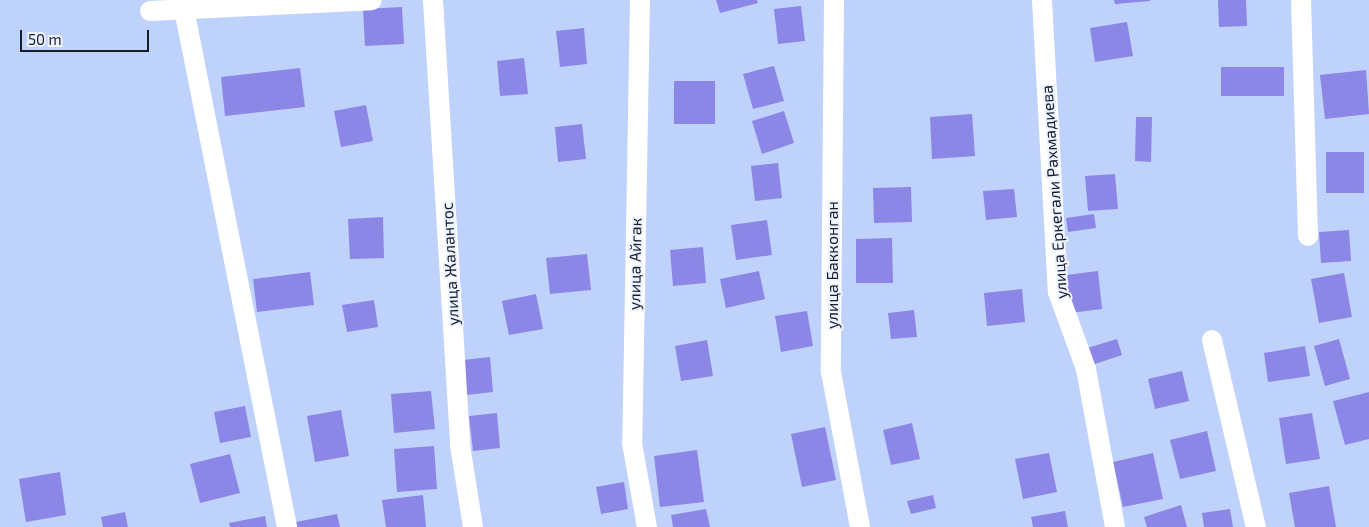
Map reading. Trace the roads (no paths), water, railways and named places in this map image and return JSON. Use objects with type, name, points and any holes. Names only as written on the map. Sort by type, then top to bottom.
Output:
[{"type":"street","points":[[150,11],[372,0]]},
{"type":"street","name":"улица Жалантос","points":[[433,0],[460,446],[473,527]]},
{"type":"street","name":"улица Айгак","points":[[640,0],[632,443],[647,527]]},
{"type":"street","name":"улица Бакконган","points":[[834,0],[831,372],[860,527]]},
{"type":"street","name":"улица Еркегали Рахмадиева","points":[[1042,0],[1058,292],[1086,369],[1115,527]]},
{"type":"street","points":[[1301,0],[1308,236]]},
{"type":"street","points":[[184,9],[287,527]]},
{"type":"street","points":[[1212,340],[1256,527]]}]
